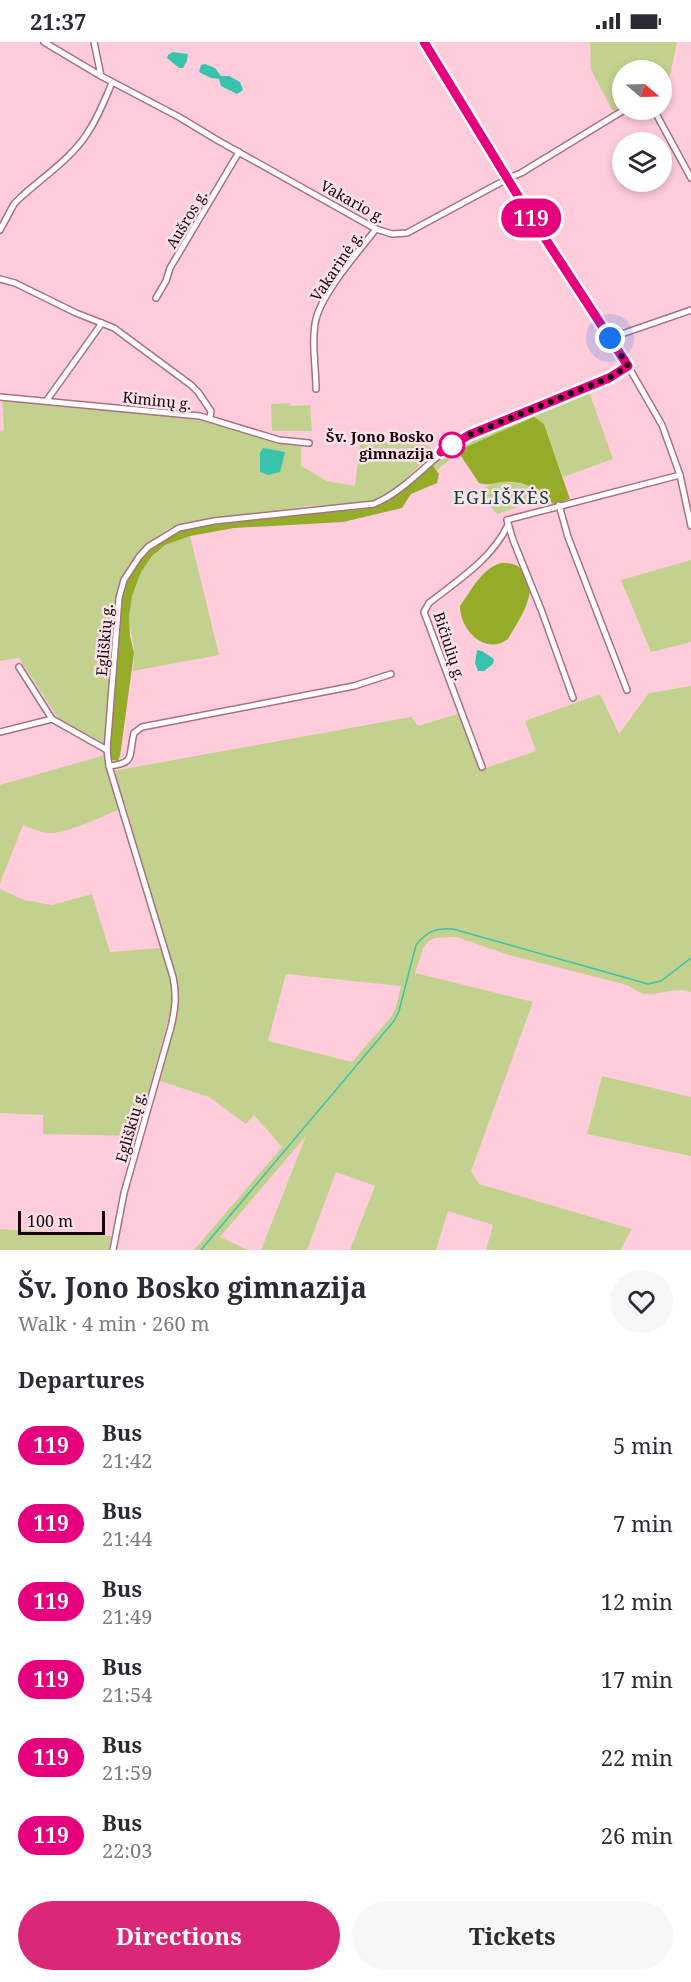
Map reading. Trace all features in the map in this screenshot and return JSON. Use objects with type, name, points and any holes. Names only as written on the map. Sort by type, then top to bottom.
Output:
[{"type":"street","name":"Vakario g.","points":[[44,42],[112,83],[179,117],[376,229],[392,234],[407,233],[507,178],[521,173],[612,117]]},
{"type":"street","points":[[94,42],[101,76]]},
{"type":"street","points":[[424,42],[507,178],[628,366],[662,425],[680,475],[691,525]]},
{"type":"street","points":[[0,230],[14,204],[75,149],[84,138],[97,117],[112,83]]},
{"type":"street","points":[[659,120],[691,178]]},
{"type":"street","name":"Aušros g.","points":[[156,298],[238,152]]},
{"type":"street","name":"Vakarinė g.","points":[[316,389],[314,333],[317,317],[330,291],[376,229]]},
{"type":"street","points":[[0,279],[114,328],[191,385],[211,411],[210,417]]},
{"type":"street","points":[[610,338],[691,310]]},
{"type":"street","points":[[47,400],[102,323]]},
{"type":"street","name":"Egliškių g.","points":[[113,1250],[124,1193],[171,1027],[176,990],[109,766],[107,750],[119,598],[124,580],[148,547],[179,528],[209,522],[374,504],[391,495],[441,452],[460,439],[609,378],[628,366]]},
{"type":"street","name":"Kiminų g.","points":[[0,397],[210,417],[243,430],[279,440],[309,443]]},
{"type":"street","points":[[573,698],[507,523],[559,505],[680,475]]},
{"type":"street","points":[[559,505],[568,537],[627,690]]},
{"type":"street","name":"Bičiulių g.","points":[[482,767],[424,612],[429,603],[487,557],[500,541],[507,523]]},
{"type":"street","points":[[19,667],[52,719],[107,750]]},
{"type":"street","points":[[109,766],[126,763],[130,758],[134,733],[142,727],[354,686],[391,674]]},
{"type":"street","points":[[0,732],[52,719]]},
{"type":"shaded area","points":[[590,42],[677,42],[672,66],[672,60],[612,60],[612,109],[591,70]]},
{"type":"shaded area","points":[[173,52],[188,54],[183,68],[179,68],[167,58]]},
{"type":"shaded area","points":[[205,64],[215,68],[221,76],[229,76],[240,82],[243,90],[237,94],[221,86],[219,79],[199,72],[201,65]]},
{"type":"shaded area","points":[[588,389],[613,459],[563,477],[544,424],[466,447],[437,470],[432,464],[449,451],[487,430]]},
{"type":"shaded area","points":[[2,398],[208,421],[263,439],[301,446],[301,466],[327,481],[355,486],[360,444],[420,439],[434,451],[401,484],[375,500],[354,504],[307,506],[180,525],[169,528],[149,543],[128,569],[121,582],[115,611],[105,744],[58,718],[19,658],[0,661],[0,431],[4,430]]},
{"type":"shaded area","points":[[290,403],[291,406],[310,405],[312,431],[272,431],[271,404]]},
{"type":"shaded area","points":[[534,417],[544,424],[570,499],[553,504],[537,490],[517,482],[479,483],[461,456],[461,451],[466,447]]},
{"type":"shaded area","points":[[263,448],[285,452],[280,472],[268,475],[260,472],[260,453]]},
{"type":"shaded area","points":[[432,464],[439,474],[437,483],[411,494],[402,508],[343,522],[234,528],[190,536],[165,545],[152,556],[141,572],[132,596],[129,616],[134,653],[120,756],[118,761],[112,760],[110,752],[122,595],[137,565],[158,542],[174,532],[197,527],[376,506],[399,492]]},
{"type":"shaded area","points":[[502,482],[526,485],[547,497],[497,514],[477,492],[489,485]]},
{"type":"shaded area","points":[[190,536],[219,655],[133,671],[134,655],[129,610],[138,579],[156,552],[164,546]]},
{"type":"shaded area","points":[[691,560],[691,642],[651,652],[621,580]]},
{"type":"shaded area","points":[[501,563],[514,564],[520,568],[528,582],[530,594],[523,613],[508,639],[491,644],[475,638],[469,631],[464,624],[460,606],[483,575]]},
{"type":"shaded area","points":[[477,650],[494,659],[493,664],[484,671],[478,671],[475,663]]},
{"type":"shaded area","points":[[691,686],[691,992],[680,990],[642,993],[627,985],[509,955],[456,937],[435,938],[429,941],[423,949],[415,973],[533,1002],[471,1171],[479,1184],[632,1229],[620,1250],[486,1250],[493,1225],[448,1211],[436,1250],[350,1250],[375,1186],[336,1172],[307,1250],[261,1250],[306,1136],[220,1237],[248,1250],[194,1250],[282,1147],[254,1115],[246,1124],[209,1097],[157,1080],[175,1021],[177,984],[126,807],[113,771],[411,717],[418,726],[458,714],[480,770],[536,751],[525,721],[600,694],[619,734],[649,693]],"holes":[[[286,974],[401,986],[391,1017],[352,1062],[268,1041]]]},
{"type":"shaded area","points":[[105,755],[106,769],[120,809],[86,824],[58,832],[44,832],[23,825],[0,883],[0,785]]},
{"type":"shaded area","points":[[0,889],[24,900],[52,905],[92,894],[110,952],[161,948],[171,981],[173,1003],[136,1136],[43,1134],[43,1115],[0,1113]]},
{"type":"shaded area","points":[[602,1076],[691,1097],[691,1156],[587,1134]]},
{"type":"shaded area","points":[[0,1229],[111,1236],[109,1250],[0,1250]]},
{"type":"waterway","points":[[201,1250],[394,1021],[399,1011],[416,945],[424,936],[437,930],[453,929],[648,984],[661,981],[691,958]]},
{"type":"bus line","name":"119","points":[[424,42],[526,209],[628,366],[609,378],[460,439],[441,452]]},
{"type":"place","name":"Šv. Jono Bosko gimnazija","points":[[452,445]]},
{"type":"district","name":"EGLIŠKĖS","points":[[502,497]]},
{"type":"route","points":[[452,445],[469,435],[609,378],[628,366],[610,338]]}]
